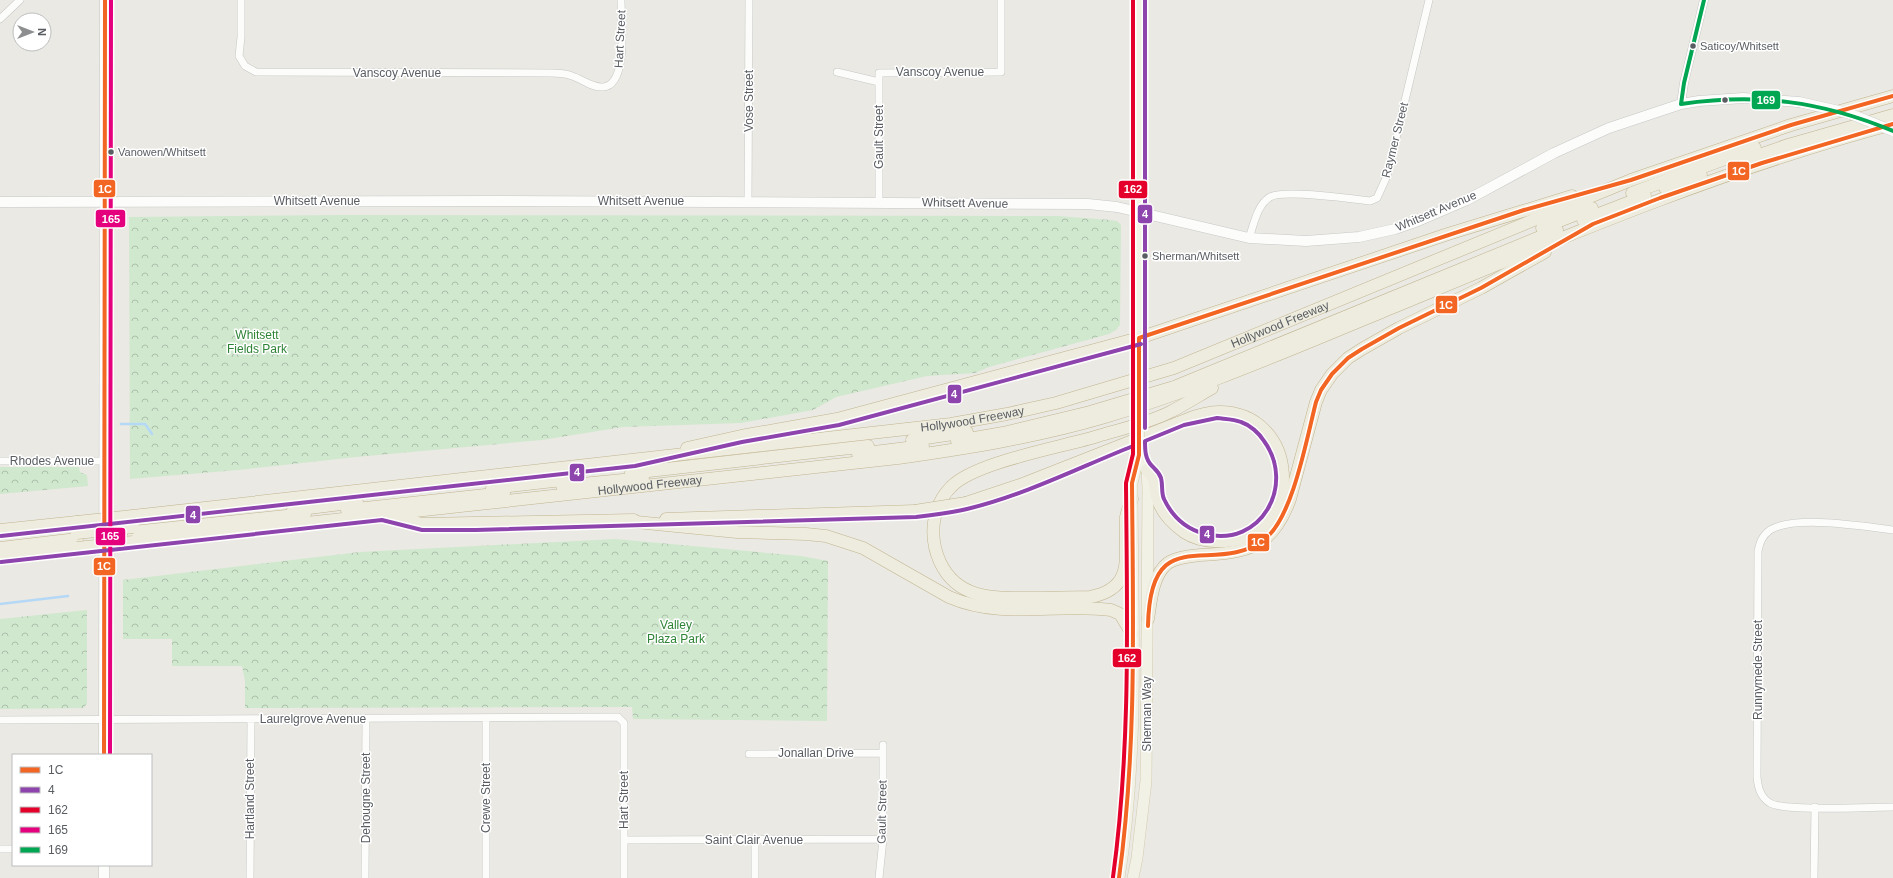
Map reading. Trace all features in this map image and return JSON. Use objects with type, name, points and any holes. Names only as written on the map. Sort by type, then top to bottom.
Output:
[{"type":"highway","name":"Hollywood Freeway","points":[[0,530],[77,535],[133,529],[634,460],[951,424],[1007,414],[1116,386],[1174,368],[1631,180],[1791,125],[1893,96]]},
{"type":"highway","points":[[133,529],[879,445],[958,434],[1037,418],[1111,399],[1197,370],[1598,206],[1737,154],[1823,127],[1893,109]]},
{"type":"highway","points":[[133,529],[895,450],[968,439],[1047,423],[1174,387],[1613,207],[1682,181],[1788,145],[1893,115]]},
{"type":"highway","name":"Hollywood Freeway","points":[[0,556],[77,535],[133,529],[382,514],[898,458],[998,443],[1105,417],[1170,397],[1248,367],[1593,224],[1660,198],[1762,163],[1893,124]]},
{"type":"highway","points":[[634,460],[741,436],[837,419],[1139,343],[1524,210],[1631,180]]},
{"type":"highway","points":[[1148,620],[1154,586],[1168,563],[1188,556],[1230,554],[1245,551],[1266,539],[1275,530],[1285,513],[1290,499],[1316,402],[1321,390],[1332,374],[1348,358],[1399,328],[1481,288],[1593,224]]},
{"type":"highway","points":[[1132,499],[1126,516],[1126,561],[1124,574],[1118,583],[1101,595],[1090,597],[1006,598],[981,596],[964,588],[947,573],[940,561],[934,545],[935,514],[943,497],[951,486],[970,474],[1005,462],[1098,437],[1169,412],[1248,367]]},
{"type":"highway","points":[[382,514],[423,524],[626,521],[915,512],[966,503],[1020,485],[1187,419],[1217,412],[1238,415],[1263,429],[1274,442],[1282,458],[1284,480],[1279,502],[1269,519],[1262,526],[1247,536],[1238,539],[1209,541],[1186,533],[1169,518],[1158,501],[1154,477],[1147,470]]},
{"type":"highway","points":[[626,521],[737,532],[826,536],[863,548],[948,597],[962,603],[984,609],[1005,610],[1111,610],[1120,614],[1132,634]]},
{"type":"highway","points":[[0,542],[77,535]]},
{"type":"highway","points":[[0,548],[77,535]]},
{"type":"main road","points":[[104,754],[105,0]]},
{"type":"main road","name":"Sherman Way","points":[[1119,878],[1127,820],[1131,766],[1132,483],[1139,455],[1139,0]]},
{"type":"main road","name":"Whitsett Avenue","points":[[0,202],[272,200],[1088,204],[1117,207],[1249,238],[1306,241],[1359,237],[1395,230],[1467,200],[1554,153],[1609,128],[1681,104],[1721,99],[1766,98],[1799,102],[1831,108],[1893,131]]},
{"type":"main road","name":"Sherman Way","points":[[1133,878],[1137,858],[1146,769],[1148,620],[1147,470],[1139,455]]},
{"type":"main road","points":[[1131,766],[1146,769]]},
{"type":"main road","points":[[1127,820],[1141,824]]},
{"type":"main road","points":[[1123,853],[1137,858]]},
{"type":"main road","points":[[104,866],[104,878]]},
{"type":"street","points":[[0,19],[20,0]]},
{"type":"street","name":"Vanscoy Avenue","points":[[241,0],[241,37],[239,56],[245,66],[256,72],[550,73]]},
{"type":"street","name":"Hart Street","points":[[550,73],[573,76],[596,86],[604,87],[611,84],[618,74],[621,60],[622,0]]},
{"type":"street","name":"Vose Street","points":[[748,202],[749,0]]},
{"type":"street","name":"Vanscoy Avenue","points":[[879,73],[1001,72],[1001,0]]},
{"type":"street","name":"Raymer Street","points":[[1249,238],[1260,207],[1271,196],[1286,194],[1370,201],[1377,198],[1387,176],[1429,0]]},
{"type":"street","points":[[1681,104],[1684,83],[1704,0]]},
{"type":"street","name":"Vanscoy Avenue","points":[[837,72],[879,82]]},
{"type":"street","name":"Gault Street","points":[[879,73],[879,202]]},
{"type":"street","name":"Rhodes Avenue","points":[[0,461],[105,461]]},
{"type":"street","name":"Runnymede Street","points":[[1815,807],[1775,806],[1762,797],[1759,790],[1757,777],[1758,551],[1762,538],[1769,531],[1790,523],[1852,525],[1893,530]]},
{"type":"street","name":"Laurelgrove Avenue","points":[[0,720],[486,719],[618,717],[624,723]]},
{"type":"street","name":"Dehougne Street","points":[[365,878],[366,719]]},
{"type":"street","name":"Crewe Street","points":[[486,719],[486,878]]},
{"type":"street","name":"Hartland Street","points":[[250,878],[251,720]]},
{"type":"street","name":"Hart Street","points":[[624,723],[624,878]]},
{"type":"street","name":"Gault Street","points":[[879,878],[883,839],[883,749]]},
{"type":"street","name":"Jonallan Drive","points":[[749,754],[883,749]]},
{"type":"street","points":[[1814,876],[1815,807],[1893,807]]},
{"type":"street","name":"Saint Clair Avenue","points":[[624,840],[883,839]]},
{"type":"street","points":[[755,840],[755,878]]},
{"type":"street","points":[[0,849],[12,849]]},
{"type":"green space","name":"Whitsett Fields Park","points":[[345,215],[1058,216],[1110,220],[1117,221],[1121,225],[1120,325],[1116,330],[1109,334],[989,367],[975,373],[927,376],[836,397],[813,410],[741,423],[623,427],[542,440],[356,457],[238,470],[130,479],[129,217]]},
{"type":"green space","points":[[0,467],[79,467],[80,472],[87,475],[88,486],[0,494]]},
{"type":"green space","name":"Valley Plaza Park","points":[[615,539],[801,556],[828,561],[827,721],[633,719],[632,707],[245,708],[245,681],[242,666],[172,666],[172,639],[123,639],[123,580],[360,552]]},
{"type":"green space","points":[[87,610],[87,704],[83,708],[0,709],[0,619]]},
{"type":"waterway","points":[[121,424],[145,424],[152,434]]},
{"type":"waterway","points":[[0,604],[68,596]]},
{"type":"transit line","name":"1C","points":[[104,754],[105,0]]},
{"type":"transit line","name":"165","points":[[110,754],[111,0]]},
{"type":"transit line","name":"162","points":[[1113,877],[1123,779],[1127,680],[1126,483],[1133,454],[1133,0]]},
{"type":"transit line","name":"4","points":[[1145,0],[1145,428]]},
{"type":"transit line","name":"169","points":[[1704,0],[1684,83],[1681,104],[1736,99],[1789,102],[1815,106],[1866,121],[1893,131]]},
{"type":"transit line","name":"1C","points":[[1119,878],[1129,780],[1133,681],[1132,483],[1139,455],[1139,338],[1524,210],[1631,180],[1791,125],[1893,96]]},
{"type":"transit line","name":"1C","points":[[1148,626],[1152,592],[1160,572],[1173,561],[1189,556],[1226,554],[1246,549],[1266,538],[1276,527],[1284,512],[1298,475],[1316,402],[1321,390],[1332,374],[1348,358],[1399,328],[1481,288],[1593,224],[1660,198],[1762,163],[1893,124]]},
{"type":"transit line","name":"4","points":[[1,536],[635,466],[742,442],[839,425],[1141,344]]},
{"type":"transit line","name":"4","points":[[1217,418],[1238,421],[1248,425],[1257,432],[1264,441],[1273,458],[1276,476],[1274,493],[1268,509],[1257,522],[1242,532],[1225,536],[1198,532],[1180,521],[1175,516],[1164,499],[1161,478],[1148,460],[1145,448],[1145,441],[1184,425],[1217,418]]},
{"type":"transit line","name":"4","points":[[1,562],[382,520],[422,530],[476,530],[916,517],[942,514],[989,503],[1031,489],[1133,446]]},
{"type":"place","name":"Saticoy/Whitsett","points":[[1693,46]]},
{"type":"place","name":"Vanowen/Whitsett","points":[[111,152]]},
{"type":"place","name":"Sherman/Whitsett","points":[[1145,256]]}]
